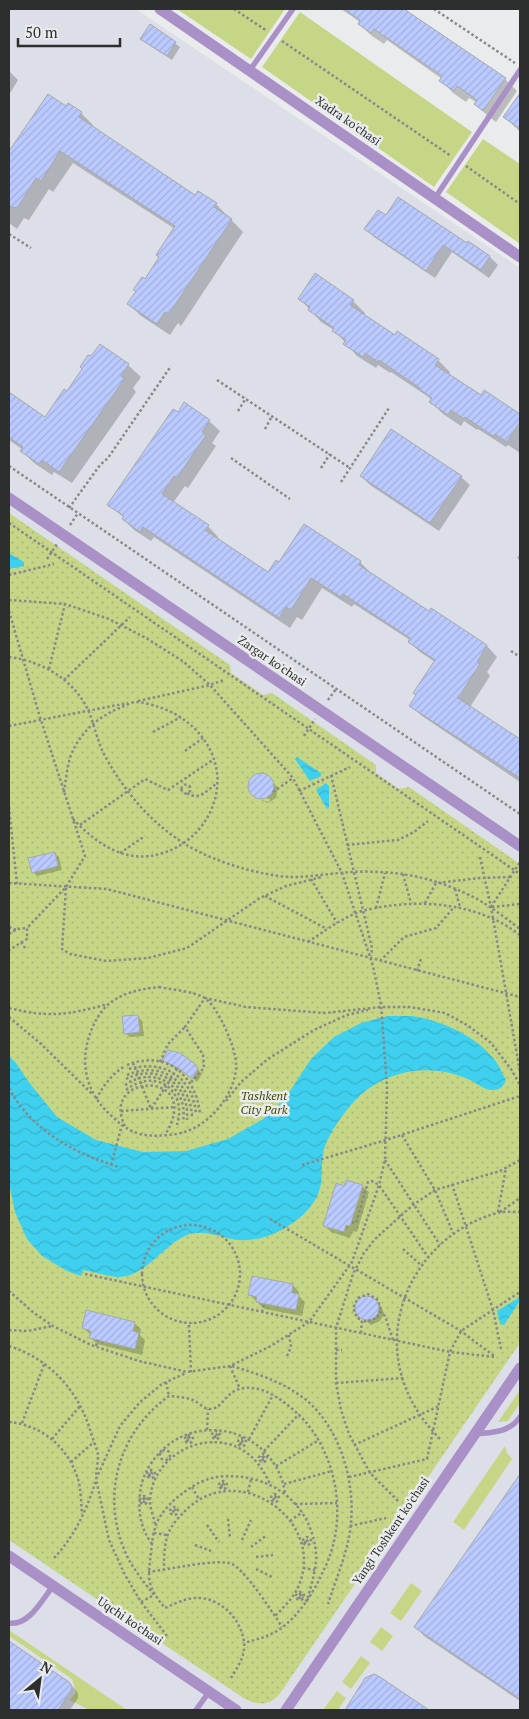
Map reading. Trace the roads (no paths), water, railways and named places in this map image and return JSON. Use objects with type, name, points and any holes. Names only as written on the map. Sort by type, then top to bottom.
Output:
[{"type":"street","name":"Xadra ko'chasi","points":[[160,9],[520,257]]},
{"type":"street","name":"Zargar ko'chasi","points":[[9,498],[520,846]]},
{"type":"street","name":"Yangi Toshkent ko'chasi","points":[[286,1710],[520,1368]]},
{"type":"street","name":"Uqchi ko'chasi","points":[[9,1556],[236,1710]]},
{"type":"lane","points":[[250,70],[293,9]]},
{"type":"lane","points":[[435,198],[520,69]]},
{"type":"lane","points":[[475,1434],[505,1431],[515,1425],[520,1418]]},
{"type":"lane","points":[[9,1623],[17,1624],[23,1621],[33,1612],[53,1586]]},
{"type":"lane","points":[[196,1710],[209,1692]]},
{"type":"water","points":[[9,553],[24,562],[24,566],[9,569]]},
{"type":"water","points":[[297,757],[321,773],[321,776],[310,781],[295,759]]},
{"type":"water","points":[[326,783],[329,786],[329,807],[327,809],[316,790]]},
{"type":"water","points":[[388,1016],[423,1018],[459,1031],[480,1045],[497,1063],[506,1080],[504,1085],[501,1088],[489,1090],[455,1074],[428,1070],[401,1073],[376,1084],[364,1092],[352,1104],[339,1120],[329,1138],[323,1154],[320,1188],[308,1210],[280,1231],[265,1237],[243,1240],[207,1233],[194,1233],[179,1239],[138,1271],[120,1277],[83,1270],[81,1276],[67,1271],[42,1256],[27,1239],[15,1212],[9,1183],[9,1056],[57,1117],[96,1140],[143,1152],[186,1151],[228,1139],[263,1119],[290,1091],[311,1059],[334,1037],[361,1023]]},
{"type":"water","points":[[520,1297],[520,1301],[504,1325],[500,1324],[497,1311]]},
{"type":"park label","name":"Tashkent City Park","points":[[264,1103]]}]
